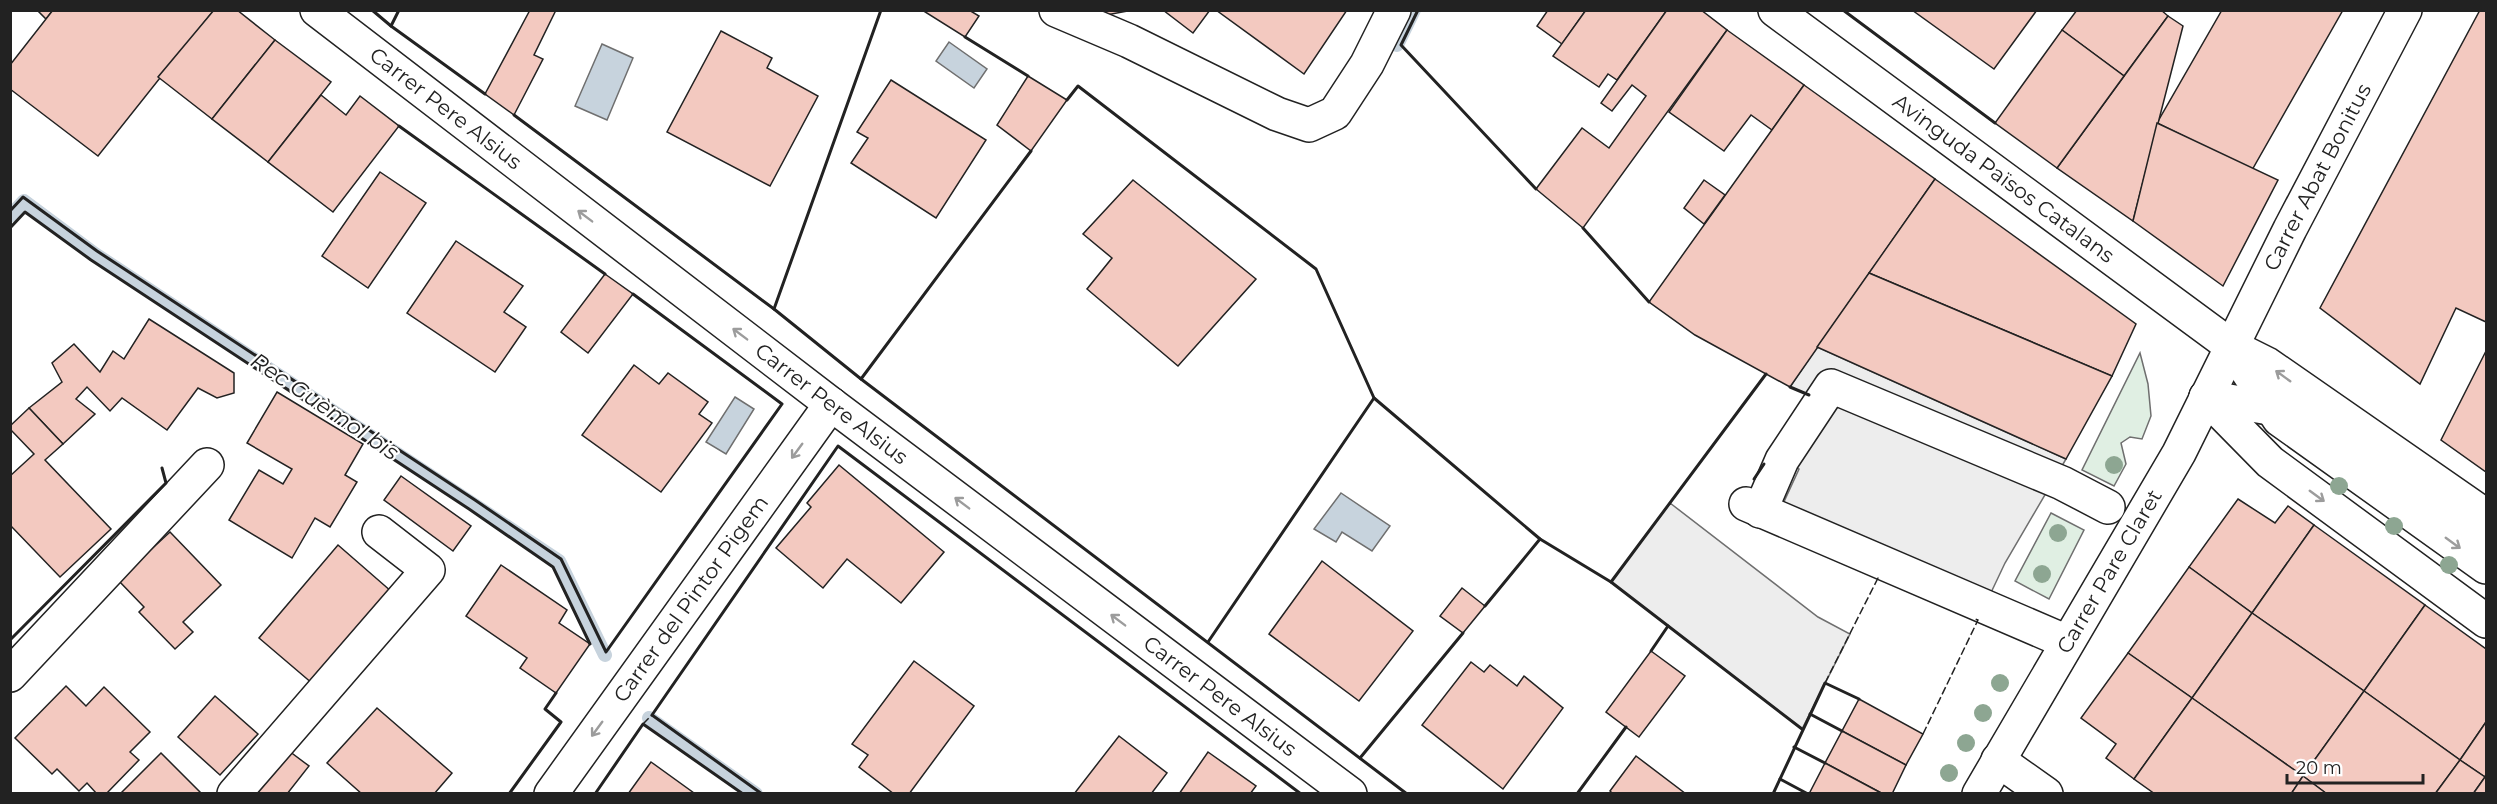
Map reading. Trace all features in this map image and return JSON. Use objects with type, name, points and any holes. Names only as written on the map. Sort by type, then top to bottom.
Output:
[{"type":"street","name":"Carrer Pere Alsius","points":[[317,10],[831,404],[1350,794]]},
{"type":"street","points":[[1056,10],[1129,41],[1277,114],[1309,125],[1335,113],[1367,64],[1394,10]]},
{"type":"street","name":"Carrer Abat Bonitus","points":[[2231,346],[2405,10]]},
{"type":"street","name":"Avinguda Països Catalans","points":[[1780,12],[2231,346],[2267,364],[2487,516]]},
{"type":"street","name":"Avinguda Països Catalans","points":[[2231,346],[2279,419],[2487,567]]},
{"type":"street","name":"Carrer Pare Claret","points":[[1979,794],[2179,453],[2231,346]]},
{"type":"street","points":[[2067,642],[1753,507],[1831,386],[2062,483],[2108,507]]},
{"type":"street","points":[[2206,397],[2303,414],[2487,540]]},
{"type":"street","points":[[2206,397],[2270,462],[2487,621]]},
{"type":"street","name":"Carrer del Pintor Pigem","points":[[551,794],[831,404]]},
{"type":"street","points":[[10,675],[207,465]]},
{"type":"street","points":[[234,794],[428,570],[379,532]]},
{"type":"street","points":[[1998,760],[2046,794]]},
{"type":"green space","points":[[2140,353],[2148,384],[2151,416],[2142,439],[2130,437],[2121,443],[2126,464],[2114,486],[2082,470]]},
{"type":"green space","points":[[2051,513],[2084,530],[2049,599],[2015,581]]},
{"type":"shaded area","points":[[949,42],[987,69],[974,88],[936,61]]},
{"type":"shaded area","points":[[602,44],[633,58],[607,120],[575,106]]},
{"type":"shaded area","points":[[1817,347],[2066,459],[2005,563],[1978,620],[1839,562],[1771,530],[1799,469],[1771,454],[1810,395],[1790,387]]},
{"type":"shaded area","points":[[735,397],[754,409],[726,454],[706,442]]},
{"type":"shaded area","points":[[1341,493],[1390,526],[1372,551],[1342,532],[1336,542],[1314,529]]},
{"type":"shaded area","points":[[1670,503],[1818,617],[1850,634],[1802,729],[1611,582]]},
{"type":"building","points":[[37,10],[53,10],[46,19]]},
{"type":"building","points":[[53,10],[214,10],[98,156],[10,89],[10,65]]},
{"type":"building","points":[[214,10],[237,10],[275,40],[212,119],[158,77]]},
{"type":"building","points":[[530,10],[556,10],[534,55],[543,59],[514,115],[485,94]]},
{"type":"building","points":[[922,10],[969,10],[979,16],[965,37]]},
{"type":"building","points":[[1093,10],[1133,10],[1101,16]]},
{"type":"building","points":[[1163,10],[1210,10],[1193,33]]},
{"type":"building","points":[[1216,10],[1347,10],[1304,74]]},
{"type":"building","points":[[1548,10],[1586,10],[1562,44],[1537,26]]},
{"type":"building","points":[[1586,10],[1667,10],[1617,80],[1608,74],[1599,87],[1553,56]]},
{"type":"building","points":[[1667,10],[1701,10],[1727,30],[1583,228],[1536,189],[1582,128],[1609,148],[1646,96],[1632,85],[1612,111],[1601,103]]},
{"type":"building","points":[[1912,10],[2037,10],[1994,69]]},
{"type":"building","points":[[2077,10],[2161,10],[2168,16],[2124,76],[2062,30]]},
{"type":"building","points":[[2222,10],[2343,10],[2252,170],[2157,123]]},
{"type":"building","points":[[2480,10],[2486,10],[2486,322],[2456,308],[2420,384],[2320,308]]},
{"type":"building","points":[[2168,16],[2183,26],[2133,221],[2057,168]]},
{"type":"building","points":[[1727,30],[1804,85],[1772,130],[1751,115],[1724,151],[1669,112]]},
{"type":"building","points":[[2062,30],[2124,76],[2057,168],[1995,123]]},
{"type":"building","points":[[721,31],[772,58],[767,68],[818,96],[770,186],[667,132]]},
{"type":"building","points":[[275,40],[331,82],[268,162],[212,119]]},
{"type":"building","points":[[1028,76],[1067,100],[1031,151],[997,125]]},
{"type":"building","points":[[891,80],[986,140],[936,218],[851,163],[868,138],[857,132]]},
{"type":"building","points":[[1804,85],[1935,179],[1790,387],[1695,335],[1649,302]]},
{"type":"building","points":[[321,95],[346,115],[360,96],[399,126],[333,212],[268,162]]},
{"type":"building","points":[[2157,123],[2278,180],[2223,286],[2133,221]]},
{"type":"building","points":[[380,172],[426,203],[368,288],[322,256]]},
{"type":"building","points":[[1935,179],[2136,324],[2112,376],[1869,273]]},
{"type":"building","points":[[1133,180],[1256,279],[1178,366],[1087,289],[1112,258],[1083,234]]},
{"type":"building","points":[[1704,180],[1725,195],[1704,224],[1684,208]]},
{"type":"building","points":[[456,241],[523,286],[504,312],[526,327],[495,372],[407,313]]},
{"type":"building","points":[[1869,273],[2112,376],[2066,459],[1817,347]]},
{"type":"building","points":[[605,274],[633,294],[588,353],[561,332]]},
{"type":"building","points":[[149,319],[234,373],[234,393],[217,398],[198,388],[167,430],[122,398],[110,411],[87,387],[76,399],[95,414],[63,444],[29,408],[62,382],[52,363],[74,344],[100,372],[113,351],[124,359]]},
{"type":"building","points":[[2486,351],[2486,472],[2441,440]]},
{"type":"building","points":[[634,365],[659,384],[668,373],[708,402],[699,414],[712,423],[661,492],[582,435]]},
{"type":"building","points":[[277,392],[363,444],[345,475],[357,482],[330,527],[315,518],[292,558],[229,520],[259,470],[283,484],[292,469],[247,443]]},
{"type":"building","points":[[29,408],[63,444],[45,460],[111,529],[60,577],[10,525],[10,476],[34,454],[10,429],[10,426]]},
{"type":"building","points":[[839,465],[944,552],[901,603],[847,559],[823,588],[776,548],[811,507],[807,503]]},
{"type":"building","points":[[401,476],[471,526],[453,551],[384,500]]},
{"type":"building","points":[[2238,499],[2275,523],[2288,506],[2314,525],[2252,613],[2189,567]]},
{"type":"building","points":[[2314,525],[2425,605],[2364,691],[2252,613]]},
{"type":"building","points":[[170,532],[221,585],[183,622],[193,632],[175,649],[139,612],[144,607],[118,580]]},
{"type":"building","points":[[338,545],[392,592],[313,684],[259,638]]},
{"type":"building","points":[[1322,561],[1413,631],[1359,701],[1269,634]]},
{"type":"building","points":[[501,565],[567,610],[559,623],[590,644],[556,693],[520,668],[527,658],[466,616]]},
{"type":"building","points":[[2189,567],[2252,613],[2192,698],[2128,653]]},
{"type":"building","points":[[1462,588],[1485,606],[1463,633],[1440,616]]},
{"type":"building","points":[[2425,605],[2486,649],[2486,722],[2460,760],[2364,691]]},
{"type":"building","points":[[2252,613],[2364,691],[2303,776],[2192,698]]},
{"type":"building","points":[[1651,651],[1685,676],[1639,737],[1606,712]]},
{"type":"building","points":[[2128,653],[2192,698],[2134,779],[2106,758],[2116,744],[2081,718]]},
{"type":"building","points":[[914,661],[974,706],[909,794],[894,794],[859,767],[868,755],[852,744]]},
{"type":"building","points":[[1471,662],[1484,672],[1490,665],[1517,686],[1524,676],[1563,708],[1503,789],[1422,725]]},
{"type":"building","points":[[66,686],[86,706],[104,687],[150,732],[130,752],[139,760],[106,794],[97,794],[87,783],[79,791],[57,769],[52,774],[15,738]]},
{"type":"building","points":[[2364,691],[2460,760],[2435,794],[2327,794],[2303,776]]},
{"type":"building","points":[[215,696],[258,734],[220,775],[178,737]]},
{"type":"building","points":[[2192,698],[2303,776],[2291,794],[2155,794],[2134,779]]},
{"type":"building","points":[[1859,699],[1923,734],[1906,765],[1842,731]]},
{"type":"building","points":[[377,708],[452,773],[434,794],[362,794],[327,763]]},
{"type":"building","points":[[2486,722],[2486,774],[2485,777],[2460,760]]},
{"type":"building","points":[[1842,731],[1906,765],[1892,794],[1883,794],[1825,763]]},
{"type":"building","points":[[1119,736],[1167,773],[1151,794],[1074,794]]},
{"type":"building","points":[[289,751],[309,766],[287,794],[257,794],[256,792]]},
{"type":"building","points":[[1208,752],[1256,786],[1250,794],[1179,794]]},
{"type":"building","points":[[161,753],[202,794],[120,794]]},
{"type":"building","points":[[1636,756],[1686,794],[1613,794],[1610,791]]},
{"type":"building","points":[[2460,760],[2485,777],[2473,794],[2435,794]]},
{"type":"building","points":[[651,762],[694,793],[628,794]]},
{"type":"building","points":[[1825,763],[1883,794],[1809,794]]},
{"type":"building","points":[[2303,776],[2327,794],[2291,794]]},
{"type":"building","points":[[2485,777],[2486,794],[2473,794]]},
{"type":"waterway","points":[[1397,45],[1414,10]]},
{"type":"waterway","name":"Rec Guèmol bis","points":[[10,216],[24,201],[95,254],[559,561],[605,655]]},
{"type":"waterway","name":"Rec Guèmol bis","points":[[649,718],[756,794]]},
{"type":"fence","points":[[1825,683],[1878,578],[1881,579]]},
{"type":"fence","points":[[1923,734],[1978,620],[1975,619]]},
{"type":"fence","points":[[643,724],[652,715]]},
{"type":"wall","points":[[372,10],[391,26]]},
{"type":"wall","points":[[399,10],[391,26],[485,94]]},
{"type":"wall","points":[[774,309],[881,10]]},
{"type":"wall","points":[[1418,10],[1401,45],[1536,189]]},
{"type":"wall","points":[[1843,10],[1995,123]]},
{"type":"wall","points":[[965,37],[1028,76]]},
{"type":"wall","points":[[1067,100],[1078,86],[1316,269],[1374,398],[1540,539],[1611,582]]},
{"type":"wall","points":[[514,115],[774,309],[861,379],[1031,151]]},
{"type":"wall","points":[[399,126],[605,274]]},
{"type":"wall","points":[[10,211],[23,197],[97,251],[561,559],[606,652],[782,404],[633,294]]},
{"type":"wall","points":[[10,228],[25,212],[91,260],[469,509],[553,567],[590,644]]},
{"type":"wall","points":[[1583,228],[1649,302]]},
{"type":"wall","points":[[1766,374],[1611,582],[1802,729]]},
{"type":"wall","points":[[861,379],[1407,794]]},
{"type":"wall","points":[[1790,387],[1809,395]]},
{"type":"wall","points":[[1208,642],[1374,398]]},
{"type":"wall","points":[[762,794],[652,715],[838,446],[1301,794]]},
{"type":"wall","points":[[1754,479],[1764,464]]},
{"type":"wall","points":[[10,640],[166,483],[162,468]]},
{"type":"wall","points":[[1485,606],[1540,539]]},
{"type":"wall","points":[[1651,651],[1668,626]]},
{"type":"wall","points":[[1360,758],[1463,633]]},
{"type":"wall","points":[[1773,794],[1825,683],[1859,699]]},
{"type":"wall","points":[[509,794],[561,722],[545,709],[556,693]]},
{"type":"wall","points":[[1810,714],[1842,731]]},
{"type":"wall","points":[[595,794],[643,724],[743,794]]},
{"type":"wall","points":[[1577,794],[1626,727]]},
{"type":"wall","points":[[1794,747],[1825,763]]},
{"type":"wall","points":[[1780,779],[1808,794]]}]
